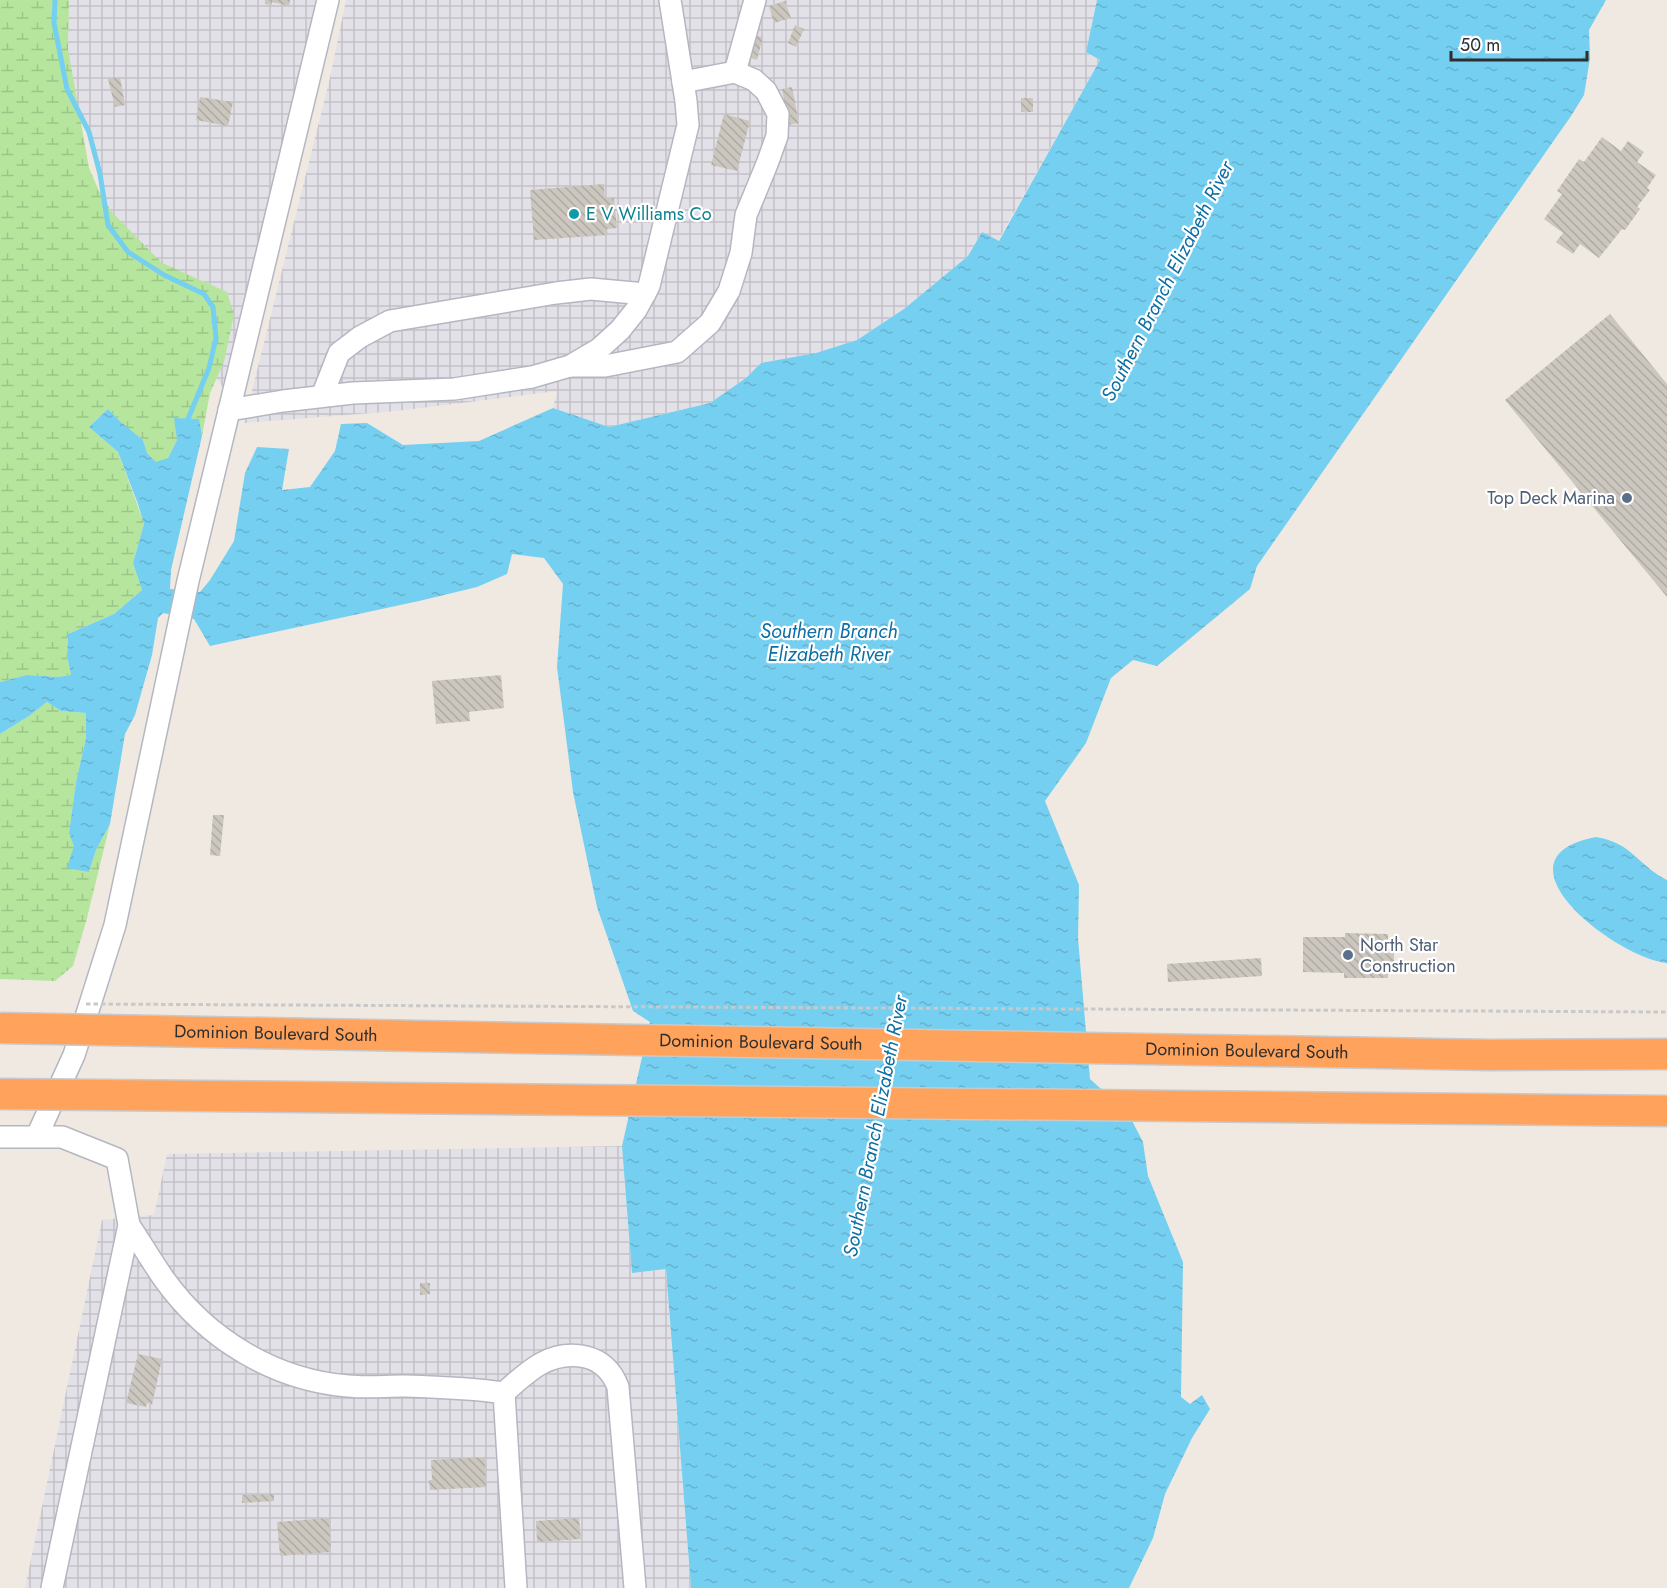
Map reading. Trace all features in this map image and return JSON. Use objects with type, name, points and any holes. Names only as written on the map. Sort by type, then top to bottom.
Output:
[{"type":"highway","name":"Dominion Boulevard South","points":[[0,1028],[1491,1055],[1667,1054]]},
{"type":"highway","points":[[0,1094],[1667,1111]]},
{"type":"street","points":[[37,1136],[74,1055],[115,925],[188,580],[328,0]]},
{"type":"street","points":[[570,366],[599,349],[620,330],[636,310],[649,286],[688,125],[670,0]]},
{"type":"street","points":[[735,72],[755,0]]},
{"type":"street","points":[[229,410],[353,393],[454,389],[532,376],[570,366],[605,366],[678,352],[710,323],[729,291],[741,254],[746,215],[768,164],[777,136],[778,114],[766,91],[754,80],[735,72],[683,82]]},
{"type":"street","points":[[322,396],[339,353],[360,337],[390,321],[591,289],[645,294]]},
{"type":"street","points":[[0,1137],[62,1137],[117,1159],[129,1225],[52,1588]]},
{"type":"street","points":[[129,1225],[164,1279],[183,1302],[232,1347],[267,1366],[301,1377],[348,1386],[481,1389],[504,1393]]},
{"type":"street","points":[[504,1393],[528,1372],[553,1358],[572,1354],[594,1359],[612,1372],[618,1387],[635,1588]]},
{"type":"street","points":[[504,1393],[516,1588]]},
{"type":"path","points":[[84,1004],[1667,1012]]},
{"type":"shaded area","points":[[55,0],[316,0],[291,124],[224,389],[108,225],[100,174],[89,132],[67,89]]},
{"type":"shaded area","points":[[346,0],[1097,0],[1086,52],[1100,60],[998,241],[982,232],[968,256],[904,309],[857,340],[816,353],[761,363],[746,378],[710,403],[609,427],[553,408],[557,391],[397,411],[244,423],[330,78]]},
{"type":"shaded area","points":[[622,1146],[632,1273],[666,1269],[691,1588],[25,1588],[102,1220],[154,1215],[167,1154]]},
{"type":"green space","points":[[0,0],[69,0],[68,49],[89,168],[99,191],[111,211],[162,263],[227,292],[234,315],[224,362],[210,393],[202,436],[198,419],[177,440],[168,458],[156,463],[147,453],[143,440],[108,409],[89,427],[118,452],[144,524],[133,563],[142,590],[114,614],[68,634],[67,656],[71,675],[57,677],[27,675],[0,682]]},
{"type":"green space","points":[[47,702],[61,711],[86,713],[86,738],[76,782],[69,833],[89,872],[96,850],[110,824],[73,966],[55,981],[0,979],[0,734]]},
{"type":"water","name":"Southern Branch Elizabeth River","points":[[1097,0],[1606,0],[1589,30],[1590,58],[1584,95],[1257,566],[1250,589],[1157,666],[1133,660],[1111,678],[1086,743],[1045,801],[1079,885],[1078,938],[1090,1079],[1128,1113],[1143,1142],[1148,1176],[1183,1262],[1181,1397],[1190,1404],[1202,1395],[1210,1409],[1192,1438],[1165,1494],[1153,1538],[1129,1588],[691,1588],[666,1269],[632,1273],[622,1146],[650,1022],[633,1011],[597,907],[573,792],[557,667],[563,584],[544,558],[512,554],[507,574],[477,587],[210,646],[194,619],[163,613],[158,618],[152,655],[135,715],[125,734],[110,824],[96,850],[89,872],[67,868],[74,846],[69,833],[76,782],[86,738],[86,713],[61,711],[47,702],[0,734],[0,682],[27,675],[57,677],[71,675],[67,656],[68,634],[114,614],[142,590],[133,563],[144,524],[138,504],[118,452],[89,427],[108,409],[143,440],[147,453],[156,462],[168,458],[177,440],[174,418],[199,419],[202,436],[171,570],[170,589],[200,592],[234,541],[245,473],[257,447],[289,449],[282,490],[310,487],[335,451],[341,424],[367,423],[403,445],[479,441],[553,408],[609,427],[710,403],[746,378],[761,363],[816,353],[857,340],[904,309],[968,256],[982,232],[999,241],[1100,60],[1086,52]]},
{"type":"water","points":[[1596,837],[1627,849],[1648,868],[1667,880],[1667,963],[1645,957],[1619,944],[1593,926],[1571,906],[1557,885],[1554,865],[1565,848]]},
{"type":"pier","points":[[1501,217],[1503,219],[1277,543],[1275,541]]},
{"type":"building","points":[[265,0],[290,0],[289,6],[272,2],[272,5],[265,4]]},
{"type":"building","points":[[785,1],[791,18],[774,23],[769,6]]},
{"type":"building","points":[[795,25],[804,29],[796,47],[788,43]]},
{"type":"building","points":[[753,35],[763,37],[757,60],[748,57]]},
{"type":"building","points":[[120,77],[125,105],[115,107],[108,79]]},
{"type":"building","points":[[792,87],[799,123],[788,125],[782,89]]},
{"type":"building","points":[[200,97],[233,102],[228,126],[196,120]]},
{"type":"building","points":[[1021,98],[1033,98],[1033,112],[1021,112]]},
{"type":"building","points":[[724,114],[750,121],[737,171],[711,165]]},
{"type":"building","points":[[1602,137],[1621,151],[1628,141],[1644,152],[1637,162],[1656,175],[1647,188],[1650,190],[1637,207],[1640,209],[1625,230],[1622,229],[1599,258],[1580,244],[1573,254],[1556,242],[1563,233],[1544,219],[1562,194],[1557,191],[1579,159],[1584,162]]},
{"type":"building","name":"E V Williams Co","points":[[604,184],[605,199],[614,198],[617,228],[607,229],[608,235],[534,240],[530,190]]},
{"type":"building","name":"Top Deck Marina","points":[[1610,314],[1667,384],[1667,597],[1505,400]]},
{"type":"building","points":[[501,675],[504,708],[469,712],[470,721],[436,724],[432,681]]},
{"type":"building","points":[[213,815],[224,815],[220,856],[210,855]]},
{"type":"building","name":"North Star Construction","points":[[1345,933],[1388,934],[1388,949],[1394,949],[1394,962],[1388,962],[1388,978],[1344,978],[1344,973],[1303,972],[1303,937],[1345,937]]},
{"type":"building","points":[[1261,958],[1262,976],[1168,982],[1167,964]]},
{"type":"building","points":[[420,1283],[430,1283],[430,1294],[420,1295]]},
{"type":"building","points":[[138,1354],[162,1359],[152,1405],[147,1403],[146,1407],[126,1403]]},
{"type":"building","points":[[485,1457],[486,1487],[430,1490],[431,1460]]},
{"type":"building","points":[[274,1494],[274,1501],[242,1503],[242,1495]]},
{"type":"building","points":[[329,1518],[331,1552],[280,1556],[277,1522]]},
{"type":"building","points":[[579,1518],[581,1539],[537,1542],[536,1521]]},
{"type":"waterway","points":[[55,0],[54,23],[67,89],[89,132],[100,174],[108,225],[128,252],[164,275],[204,294],[213,307],[216,338],[209,368],[188,419]]},
{"type":"place","name":"E V Williams Co","points":[[574,214]]},
{"type":"place","name":"Top Deck Marina","points":[[1627,498]]},
{"type":"place","name":"North Star Construction","points":[[1348,955]]}]
